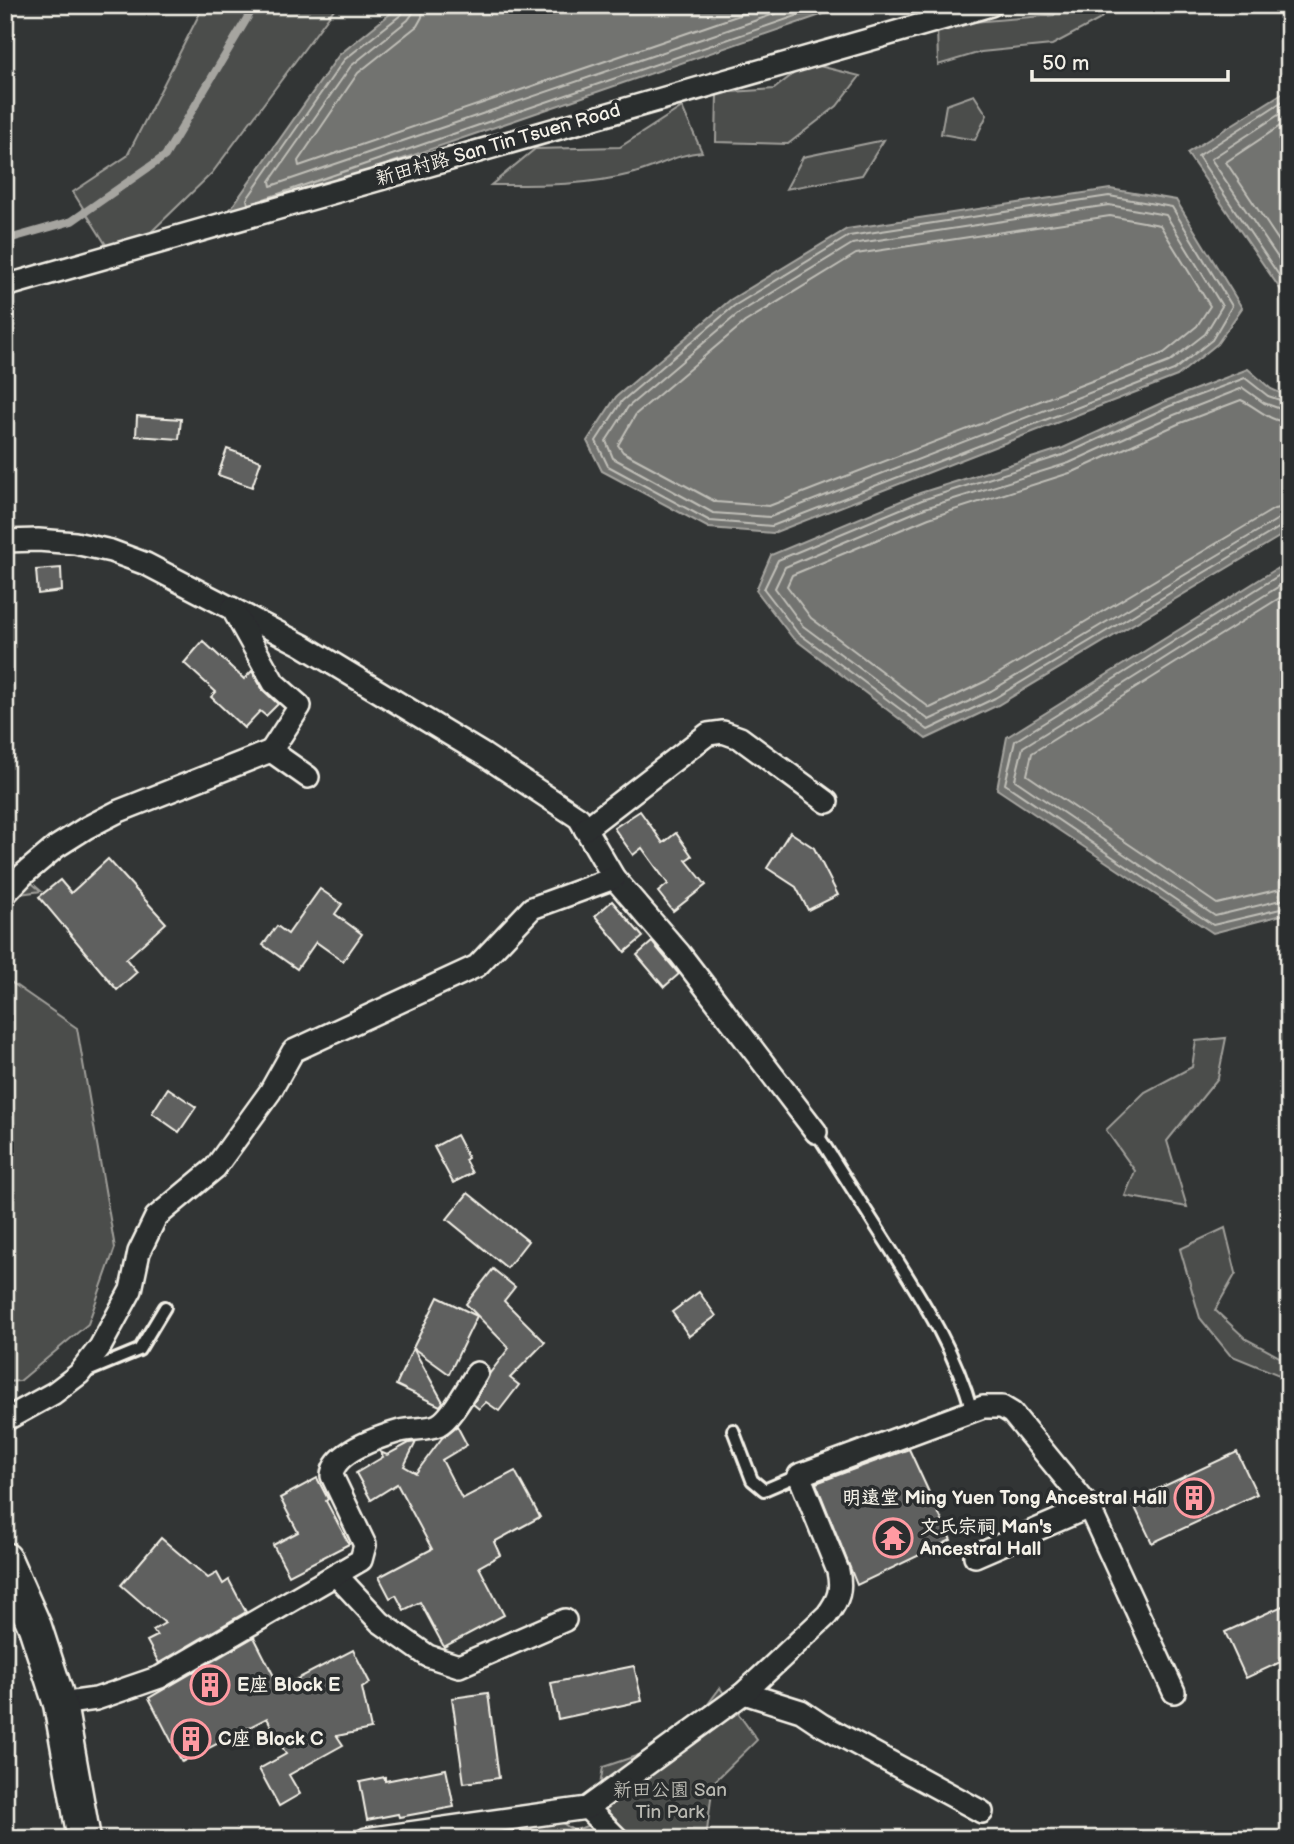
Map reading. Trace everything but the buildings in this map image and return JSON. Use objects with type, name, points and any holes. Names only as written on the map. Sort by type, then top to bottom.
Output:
[{"type":"main road","points":[[5,1559],[35,1627],[60,1704],[84,1839]]},
{"type":"street","name":"新田村路 San Tin Tsuen Road","points":[[5,286],[991,5]]},
{"type":"street","points":[[5,541],[75,543],[111,551],[146,564],[302,645],[484,755],[579,818],[614,878],[680,954],[816,1132]]},
{"type":"street","points":[[5,894],[56,847],[86,828],[119,811],[271,751],[300,706],[274,683],[232,608]]},
{"type":"street","points":[[585,829],[708,734],[723,732],[740,738],[827,802]]},
{"type":"street","points":[[271,751],[308,777]]},
{"type":"street","points":[[5,1420],[54,1393],[79,1374],[100,1347],[131,1290],[139,1252],[156,1217],[215,1168],[270,1092],[293,1051],[477,966],[532,908],[614,878]]},
{"type":"street","points":[[60,1704],[96,1699],[160,1677],[361,1560],[365,1545],[332,1476],[336,1462],[346,1453],[400,1431],[437,1425],[447,1418],[477,1373]]},
{"type":"street","points":[[366,1839],[587,1808],[744,1693],[827,1615],[837,1602],[841,1588],[838,1571],[799,1475],[972,1411],[994,1406],[1012,1413],[1089,1507],[1174,1692]]},
{"type":"street","points":[[975,1556],[1089,1507]]},
{"type":"street","points":[[336,1575],[380,1622],[428,1656],[459,1666],[565,1620]]},
{"type":"street","points":[[744,1693],[801,1711],[982,1812]]},
{"type":"street","points":[[587,1808],[618,1839]]},
{"type":"lane","points":[[816,1132],[923,1300],[965,1384],[972,1411]]},
{"type":"lane","points":[[79,1374],[139,1350],[165,1307]]},
{"type":"lane","points":[[733,1430],[752,1480],[758,1486],[764,1490],[799,1475]]},
{"type":"green space","points":[[204,5],[337,5],[212,173],[118,264],[73,192],[127,156]]},
{"type":"green space","points":[[1061,5],[1114,5],[1099,20],[1052,45],[981,52],[938,65],[937,25],[1054,15]]},
{"type":"green space","points":[[807,63],[860,76],[837,106],[788,144],[716,142],[717,93],[774,89]]},
{"type":"green space","points":[[974,95],[987,115],[975,140],[941,134],[946,105]]},
{"type":"green space","points":[[682,107],[702,152],[683,155],[631,174],[596,181],[491,185],[535,149],[620,147]]},
{"type":"green space","points":[[884,140],[862,175],[786,189],[803,157]]},
{"type":"green space","points":[[5,860],[41,891],[5,896]]},
{"type":"green space","points":[[5,978],[77,1028],[115,1248],[88,1324],[20,1381],[5,1382]]},
{"type":"green space","points":[[1226,1038],[1218,1078],[1167,1141],[1187,1207],[1125,1196],[1135,1171],[1106,1130],[1145,1092],[1192,1067],[1196,1041]]},
{"type":"green space","points":[[1225,1228],[1236,1273],[1215,1310],[1246,1339],[1289,1362],[1289,1379],[1230,1355],[1200,1318],[1180,1249]]},
{"type":"green space","points":[[5,1625],[12,1666],[5,1679]]},
{"type":"green space","name":"新田公園 San Tin Park","points":[[720,1688],[757,1740],[713,1783],[706,1839],[526,1839],[543,1809],[574,1831],[594,1823],[603,1767],[651,1751],[699,1716]]},
{"type":"water","points":[[401,5],[801,5],[841,8],[222,221],[339,55]]},
{"type":"water","points":[[1289,89],[1289,302],[1187,153]]},
{"type":"water","points":[[1110,189],[1176,200],[1242,308],[1217,344],[1177,376],[773,533],[709,528],[602,471],[587,441],[616,397],[730,300],[847,229]]},
{"type":"water","points":[[1248,369],[1271,389],[1289,397],[1289,531],[998,705],[926,739],[792,637],[756,590],[771,555],[920,493],[1063,448],[1168,400]]},
{"type":"water","points":[[1289,561],[1289,913],[1213,933],[997,789],[1007,737]]},
{"type":"waterway","points":[[5,240],[72,221],[165,156],[255,5]]},
{"type":"place","name":"明遠堂 Ming Yuen Tong Ancestral Hall","points":[[1194,1498]]},
{"type":"place","name":"文氏宗祠 Man's Ancestral Hall","points":[[893,1538]]},
{"type":"place","name":"E座 Block E","points":[[210,1685]]},
{"type":"place","name":"C座 Block C","points":[[191,1739]]}]
